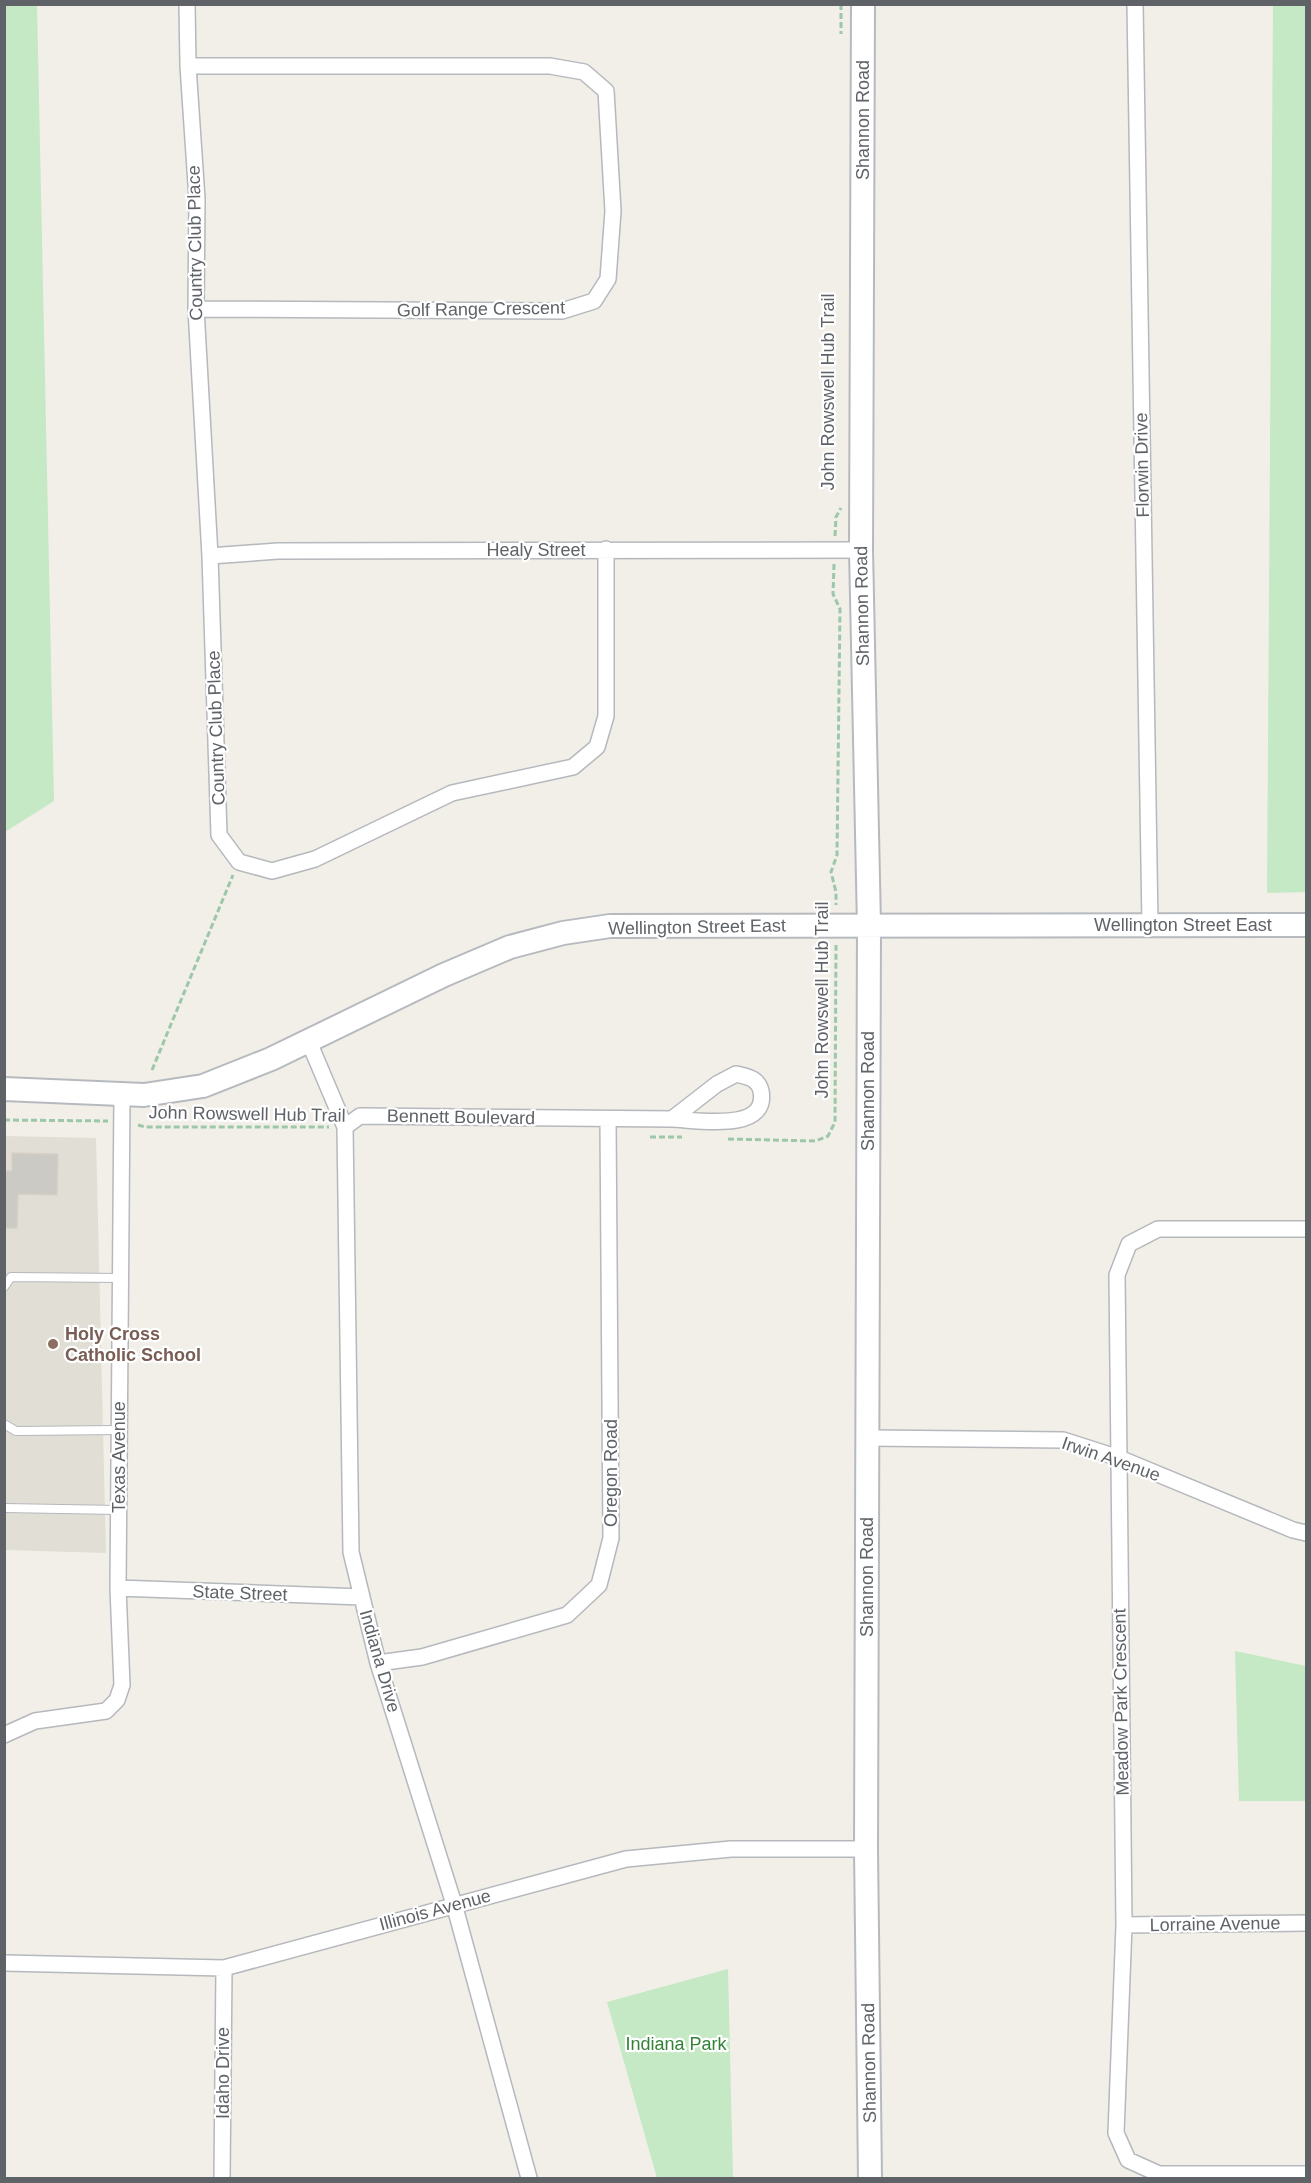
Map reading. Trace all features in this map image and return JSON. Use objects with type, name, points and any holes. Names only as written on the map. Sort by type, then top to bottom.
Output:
[{"type":"street","name":"Country Club Place","points":[[187,4],[188,66],[197,199],[196,309],[210,556],[219,835],[239,862]]},
{"type":"street","name":"Shannon Road","points":[[863,4],[861,550],[868,926],[866,1849],[870,2178]]},
{"type":"street","name":"Florwin Drive","points":[[1135,4],[1150,925]]},
{"type":"street","name":"Golf Range Crescent","points":[[188,66],[550,66],[584,72],[606,91],[613,211],[608,279],[594,301],[562,311],[196,309]]},
{"type":"street","points":[[239,862],[272,871],[315,859],[452,794],[573,767],[597,747],[606,716],[606,549]]},
{"type":"street","name":"Healy Street","points":[[210,556],[278,551],[861,550]]},
{"type":"street","name":"Wellington Street East","points":[[122,1094],[147,1095],[203,1086],[240,1073],[309,1042],[455,970],[510,947],[563,933],[610,926],[1306,925]]},
{"type":"street","points":[[309,1042],[345,1126]]},
{"type":"street","name":"Bennett Boulevard","points":[[345,1126],[360,1116],[737,1121],[750,1118],[759,1109],[762,1099],[760,1085],[752,1077],[736,1074],[717,1084],[672,1119]]},
{"type":"street","points":[[4,1089],[122,1094]]},
{"type":"street","name":"Texas Avenue","points":[[4,1735],[35,1721],[106,1711],[117,1700],[122,1685],[118,1510],[122,1094]]},
{"type":"street","name":"Oregon Road","points":[[378,1663],[422,1657],[567,1615],[599,1585],[611,1538],[608,1120]]},
{"type":"street","name":"Indiana Drive","points":[[345,1126],[351,1552],[378,1663],[454,1904],[529,2178]]},
{"type":"street","name":"Meadow Park Crescent","points":[[1306,1229],[1158,1229],[1129,1244],[1117,1275],[1124,1925],[1116,2133],[1128,2160],[1159,2174],[1306,2174]]},
{"type":"street","name":"Irwin Avenue","points":[[868,1438],[1063,1440],[1119,1458],[1293,1530],[1306,1533]]},
{"type":"street","name":"State Street","points":[[118,1588],[362,1597]]},
{"type":"street","name":"Illinois Avenue","points":[[4,1963],[224,1968],[626,1859],[731,1849],[866,1849]]},
{"type":"street","name":"Lorraine Avenue","points":[[1124,1925],[1306,1923]]},
{"type":"street","name":"Idaho Drive","points":[[222,2178],[224,1968]]},
{"type":"lane","points":[[4,1287],[11,1277],[120,1278]]},
{"type":"lane","points":[[4,1424],[16,1431],[119,1430]]},
{"type":"lane","points":[[4,1508],[118,1510]]},
{"type":"path","points":[[841,4],[841,40]]},
{"type":"path","name":"John Rowswell Hub Trail","points":[[724,1139],[816,1141],[828,1136],[835,1122],[836,892],[831,872],[837,855],[840,609],[833,594],[836,516],[842,506]]},
{"type":"path","points":[[152,1070],[239,862]]},
{"type":"path","name":"John Rowswell Hub Trail","points":[[4,1120],[122,1121],[145,1127],[345,1126]]},
{"type":"path","points":[[643,1136],[689,1138]]},
{"type":"shaded area","name":"Holy Cross Catholic School","points":[[5,1136],[96,1138],[106,1553],[5,1550]]},
{"type":"green space","points":[[1306,4],[1306,892],[1267,893],[1273,5]]},
{"type":"green space","points":[[4,5],[37,5],[54,801],[5,832]]},
{"type":"green space","points":[[1235,1651],[1306,1666],[1306,1801],[1239,1801]]},
{"type":"green space","name":"Indiana Park","points":[[728,1969],[733,2178],[657,2178],[607,2002]]},
{"type":"building","points":[[12,1153],[58,1154],[57,1195],[18,1194],[17,1228],[4,1228],[4,1171],[12,1171]]},
{"type":"place","name":"Holy Cross Catholic School","points":[[53,1344]]}]
